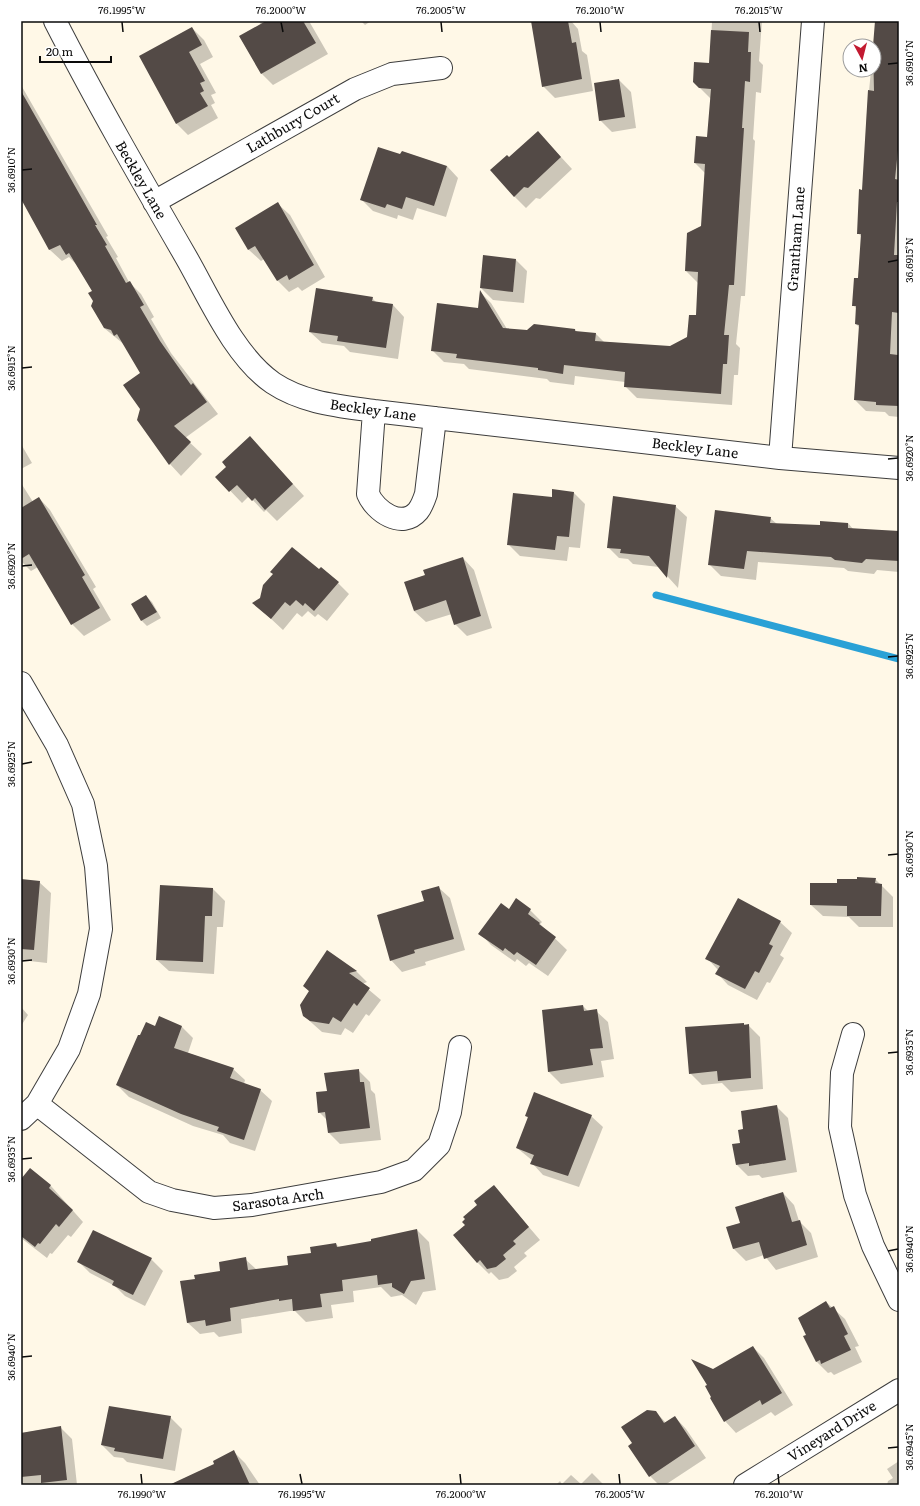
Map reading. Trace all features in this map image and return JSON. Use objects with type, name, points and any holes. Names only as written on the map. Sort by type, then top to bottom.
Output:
[{"type":"street","name":"Beckley Lane","points":[[55,21],[154,202],[228,331],[253,365],[272,382],[294,395],[318,402],[374,411],[780,458],[899,468]]},
{"type":"street","name":"Grantham Lane","points":[[780,458],[813,21]]},
{"type":"street","name":"Lathbury Court","points":[[154,202],[355,89],[392,74],[441,68]]},
{"type":"street","points":[[374,411],[368,494],[372,504],[385,514],[395,518],[407,517],[417,512],[422,506],[426,494],[435,418]]},
{"type":"street","points":[[21,683],[57,745],[83,804],[96,866],[101,929],[89,994],[72,1042],[37,1104],[21,1119]]},
{"type":"street","points":[[854,1034],[842,1074],[840,1127],[855,1195],[873,1246],[899,1300]]},
{"type":"street","name":"Sarasota Arch","points":[[37,1104],[149,1192],[172,1200],[214,1208],[252,1205],[381,1182],[414,1170],[439,1145],[450,1112],[460,1047]]},
{"type":"street","name":"Vineyard Drive","points":[[745,1485],[899,1390]]},
{"type":"building","points":[[266,21],[303,21],[316,43],[261,74],[239,36]]},
{"type":"building","points":[[531,21],[568,21],[572,43],[576,42],[582,79],[542,87]]},
{"type":"building","points":[[875,21],[899,21],[899,140],[895,179],[899,180],[899,202],[897,202],[894,255],[899,255],[899,313],[892,312],[890,354],[898,355],[899,406],[876,405],[876,402],[854,400],[859,325],[855,324],[856,306],[852,306],[854,278],[858,278],[861,234],[857,234],[859,189],[862,190],[868,90],[874,91],[874,78],[882,78],[882,38],[874,38]]},
{"type":"building","points":[[192,27],[202,45],[189,52],[205,81],[200,83],[204,91],[200,93],[208,106],[176,124],[139,56]]},
{"type":"building","points":[[711,30],[749,32],[748,52],[751,52],[750,82],[745,81],[742,128],[744,128],[734,285],[729,285],[724,335],[729,335],[727,364],[723,364],[721,394],[624,387],[625,372],[564,365],[563,374],[538,370],[538,368],[456,358],[457,354],[431,351],[437,303],[478,308],[480,290],[503,328],[527,330],[534,324],[596,333],[595,341],[670,346],[687,337],[689,315],[696,315],[698,272],[685,271],[687,233],[701,226],[705,164],[694,163],[696,136],[707,137],[711,89],[699,88],[693,82],[694,62],[709,63]]},
{"type":"building","points":[[619,79],[625,117],[599,121],[594,83]]},
{"type":"building","points":[[21,91],[97,225],[95,225],[107,245],[105,246],[126,283],[130,281],[144,305],[140,307],[160,341],[191,385],[193,383],[207,402],[174,426],[191,442],[169,465],[137,420],[140,409],[123,385],[140,373],[117,334],[114,336],[111,330],[104,328],[91,306],[93,301],[88,293],[92,291],[69,253],[66,255],[60,245],[49,250],[21,199]]},
{"type":"building","points":[[538,131],[561,157],[528,188],[524,187],[514,197],[490,170],[507,155],[509,157]]},
{"type":"building","points":[[378,147],[400,154],[402,151],[447,166],[434,206],[406,197],[402,209],[387,204],[385,208],[360,200]]},
{"type":"building","points":[[278,202],[314,265],[289,280],[287,275],[277,281],[255,246],[248,250],[235,228]]},
{"type":"building","points":[[483,255],[516,259],[513,292],[480,288]]},
{"type":"building","points":[[316,288],[373,297],[372,301],[393,304],[386,348],[337,341],[338,336],[309,332]]},
{"type":"building","points":[[250,436],[293,484],[265,510],[255,498],[252,501],[237,485],[229,492],[215,477],[226,467],[222,462]]},
{"type":"building","points":[[552,489],[574,492],[569,537],[557,536],[555,550],[507,545],[513,493],[552,497]]},
{"type":"building","points":[[613,496],[676,505],[667,578],[649,556],[620,553],[621,549],[607,548]]},
{"type":"building","points":[[39,497],[85,575],[82,577],[100,608],[71,625],[29,554],[21,559],[21,508]]},
{"type":"building","points":[[715,510],[771,517],[770,523],[820,525],[820,521],[848,523],[848,528],[899,531],[899,561],[866,559],[862,563],[835,560],[831,557],[747,551],[744,569],[708,565]]},
{"type":"building","points":[[292,547],[319,569],[321,567],[339,582],[314,611],[305,603],[303,606],[296,600],[290,606],[285,602],[271,619],[252,603],[260,598],[263,585],[273,574],[270,572]]},
{"type":"building","points":[[463,557],[481,616],[454,625],[446,600],[414,611],[404,582],[425,575],[423,570]]},
{"type":"building","points":[[146,595],[157,612],[141,621],[131,604]]},
{"type":"building","points":[[857,877],[876,878],[875,883],[882,884],[881,916],[847,916],[847,906],[810,905],[810,883],[837,883],[837,879],[857,879]]},
{"type":"building","points":[[21,879],[40,881],[34,950],[21,949]]},
{"type":"building","points":[[160,885],[213,888],[212,916],[205,916],[203,962],[156,960]]},
{"type":"building","points":[[439,886],[454,939],[414,950],[415,953],[390,961],[377,915],[424,901],[421,891]]},
{"type":"building","points":[[516,898],[531,909],[528,914],[556,937],[536,965],[517,952],[514,955],[505,948],[503,951],[478,934],[501,903],[509,909]]},
{"type":"building","points":[[738,898],[781,921],[769,944],[773,946],[759,973],[755,971],[745,989],[715,974],[720,966],[705,959]]},
{"type":"building","points":[[327,950],[357,971],[349,973],[370,988],[357,1006],[354,1003],[341,1022],[333,1017],[329,1024],[310,1021],[303,1016],[300,1005],[309,991],[303,986]]},
{"type":"building","points":[[583,1005],[584,1011],[597,1009],[603,1048],[590,1049],[593,1065],[548,1072],[542,1010]]},
{"type":"building","points":[[159,1016],[182,1026],[174,1048],[234,1068],[230,1078],[261,1089],[244,1140],[217,1131],[219,1127],[181,1114],[116,1085],[138,1035],[140,1035],[146,1022],[155,1026]]},
{"type":"building","points":[[744,1023],[744,1025],[749,1024],[751,1078],[718,1081],[717,1071],[689,1074],[685,1027]]},
{"type":"building","points":[[359,1069],[360,1082],[364,1082],[370,1128],[328,1133],[325,1112],[318,1113],[316,1092],[327,1091],[324,1073]]},
{"type":"building","points":[[534,1092],[592,1115],[568,1176],[530,1164],[534,1155],[516,1148],[528,1117],[525,1116]]},
{"type":"building","points":[[777,1105],[786,1160],[749,1166],[749,1163],[736,1165],[732,1144],[740,1143],[738,1130],[743,1129],[741,1111]]},
{"type":"building","points":[[30,1168],[51,1185],[49,1188],[73,1210],[59,1227],[56,1224],[40,1244],[38,1243],[35,1247],[21,1236],[21,1179]]},
{"type":"building","points":[[494,1185],[529,1227],[513,1241],[516,1244],[503,1255],[506,1259],[496,1267],[487,1269],[480,1260],[477,1263],[453,1235],[465,1225],[462,1222],[465,1219],[463,1217],[477,1205],[474,1201]]},
{"type":"building","points":[[783,1192],[792,1222],[800,1220],[807,1245],[764,1259],[759,1242],[733,1249],[726,1227],[740,1223],[735,1207]]},
{"type":"building","points":[[417,1229],[425,1279],[411,1281],[404,1294],[392,1287],[392,1283],[378,1285],[377,1275],[342,1280],[343,1291],[320,1294],[322,1307],[293,1311],[292,1299],[279,1301],[279,1299],[230,1308],[231,1321],[206,1326],[205,1320],[187,1323],[180,1281],[195,1279],[194,1275],[220,1271],[219,1262],[246,1257],[248,1270],[288,1265],[287,1256],[311,1253],[310,1247],[336,1243],[337,1247],[371,1241],[371,1239]]},
{"type":"building","points":[[93,1230],[152,1258],[133,1295],[112,1285],[114,1281],[77,1262]]},
{"type":"building","points":[[826,1301],[830,1308],[834,1306],[848,1334],[844,1336],[851,1350],[821,1364],[820,1360],[816,1362],[803,1336],[806,1335],[798,1318]]},
{"type":"building","points":[[753,1346],[782,1393],[762,1405],[760,1400],[724,1422],[710,1398],[711,1397],[705,1386],[707,1385],[691,1359],[713,1369]]},
{"type":"building","points":[[109,1406],[171,1416],[163,1459],[114,1451],[115,1448],[101,1445]]},
{"type":"building","points":[[647,1410],[656,1411],[664,1423],[675,1416],[695,1446],[649,1477],[628,1446],[632,1443],[621,1427]]},
{"type":"building","points":[[61,1426],[67,1480],[41,1483],[41,1475],[21,1477],[21,1433]]},
{"type":"building","points":[[234,1450],[250,1485],[169,1485],[214,1464],[213,1461]]},
{"type":"waterway","points":[[656,595],[899,659]]}]
